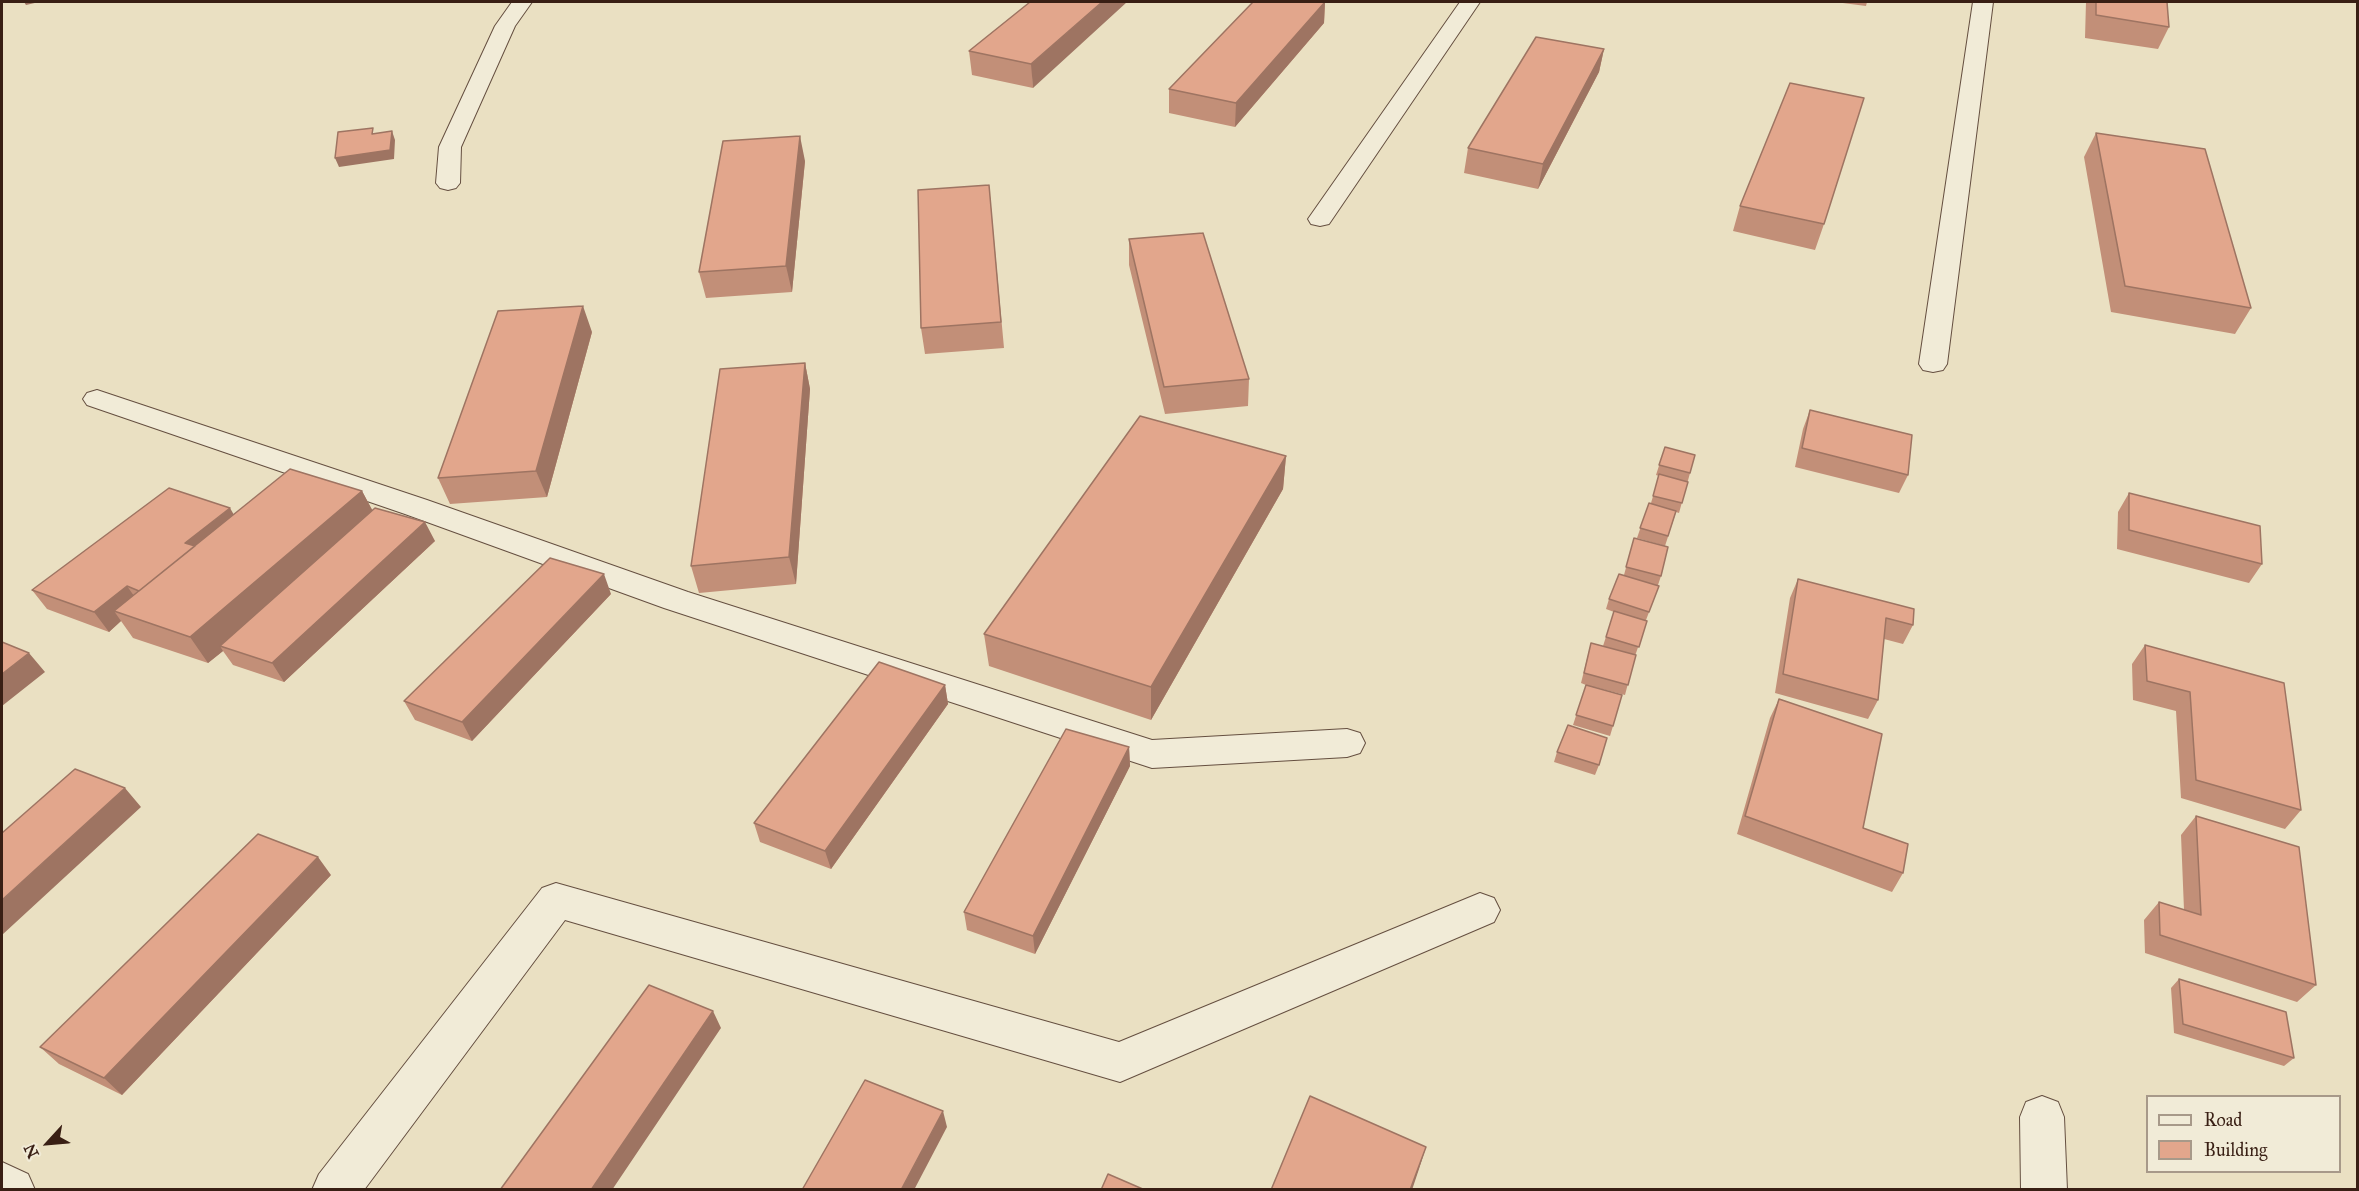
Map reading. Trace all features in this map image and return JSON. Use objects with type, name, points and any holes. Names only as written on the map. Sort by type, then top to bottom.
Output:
[{"type":"street","points":[[448,183],[450,147],[506,26],[522,2]]},
{"type":"street","points":[[1320,219],[1470,2]]},
{"type":"street","points":[[1933,364],[1983,2]]},
{"type":"street","points":[[97,399],[416,507],[676,600],[1152,754],[1347,743]]},
{"type":"street","points":[[335,1190],[556,900],[1120,1062],[1480,910]]},
{"type":"street","points":[[2042,1117],[2044,1190]]},
{"type":"street","points":[[2,1185],[12,1190]]},
{"type":"building","points":[[1030,2],[1102,2],[1031,64],[969,51]]},
{"type":"building","points":[[1253,2],[1325,2],[1236,103],[1169,89]]},
{"type":"building","points":[[2096,2],[2167,2],[2169,27],[2096,15]]},
{"type":"building","points":[[1536,37],[1604,49],[1543,164],[1468,148]]},
{"type":"building","points":[[1790,83],[1864,98],[1824,224],[1740,206]]},
{"type":"building","points":[[373,128],[372,134],[392,131],[390,150],[335,158],[338,132]]},
{"type":"building","points":[[2096,133],[2205,149],[2251,308],[2125,286]]},
{"type":"building","points":[[800,136],[786,266],[699,272],[723,141]]},
{"type":"building","points":[[989,185],[1001,322],[921,328],[918,190]]},
{"type":"building","points":[[1203,233],[1249,379],[1164,387],[1129,239]]},
{"type":"building","points":[[583,306],[536,471],[438,478],[498,311]]},
{"type":"building","points":[[805,363],[789,557],[691,566],[720,369]]},
{"type":"building","points":[[1810,410],[1912,435],[1908,475],[1802,448]]},
{"type":"building","points":[[1140,416],[1286,456],[1151,687],[984,634]]},
{"type":"building","points":[[1665,447],[1695,455],[1690,473],[1659,465]]},
{"type":"building","points":[[290,469],[362,491],[190,637],[114,611]]},
{"type":"building","points":[[1659,474],[1688,482],[1682,503],[1653,496]]},
{"type":"building","points":[[169,488],[230,508],[185,543],[195,546],[139,591],[127,586],[94,612],[32,590]]},
{"type":"building","points":[[2129,493],[2260,526],[2262,564],[2129,530]]},
{"type":"building","points":[[1649,503],[1676,511],[1668,536],[1640,528]]},
{"type":"building","points":[[375,508],[425,522],[272,663],[220,646]]},
{"type":"building","points":[[1634,538],[1668,547],[1661,576],[1626,567]]},
{"type":"building","points":[[550,558],[604,574],[462,722],[404,701]]},
{"type":"building","points":[[1619,574],[1659,586],[1649,612],[1609,599]]},
{"type":"building","points":[[1798,579],[1914,609],[1913,625],[1886,618],[1878,700],[1783,674]]},
{"type":"building","points":[[1614,611],[1647,621],[1639,647],[1606,637]]},
{"type":"building","points":[[2,642],[29,653],[2,674]]},
{"type":"building","points":[[1591,643],[1636,655],[1628,685],[1584,673]]},
{"type":"building","points":[[2145,645],[2284,683],[2301,810],[2196,780],[2190,692],[2147,681]]},
{"type":"building","points":[[879,662],[945,685],[825,851],[754,823]]},
{"type":"building","points":[[1586,685],[1622,695],[1613,726],[1576,715]]},
{"type":"building","points":[[1779,699],[1882,734],[1863,828],[1908,844],[1903,873],[1745,816]]},
{"type":"building","points":[[1568,725],[1607,738],[1599,765],[1557,752]]},
{"type":"building","points":[[1066,729],[1129,747],[1033,936],[964,912]]},
{"type":"building","points":[[75,769],[125,788],[2,900],[2,833]]},
{"type":"building","points":[[2196,816],[2299,847],[2316,985],[2160,935],[2159,902],[2201,915]]},
{"type":"building","points":[[258,834],[318,857],[104,1078],[40,1047]]},
{"type":"building","points":[[2179,979],[2286,1012],[2294,1058],[2183,1024]]},
{"type":"building","points":[[649,985],[713,1011],[591,1190],[500,1190]]},
{"type":"building","points":[[865,1080],[943,1111],[901,1190],[802,1190]]},
{"type":"building","points":[[1310,1096],[1426,1147],[1410,1190],[1271,1190]]},
{"type":"building","points":[[1108,1174],[1145,1190],[1101,1190]]}]
